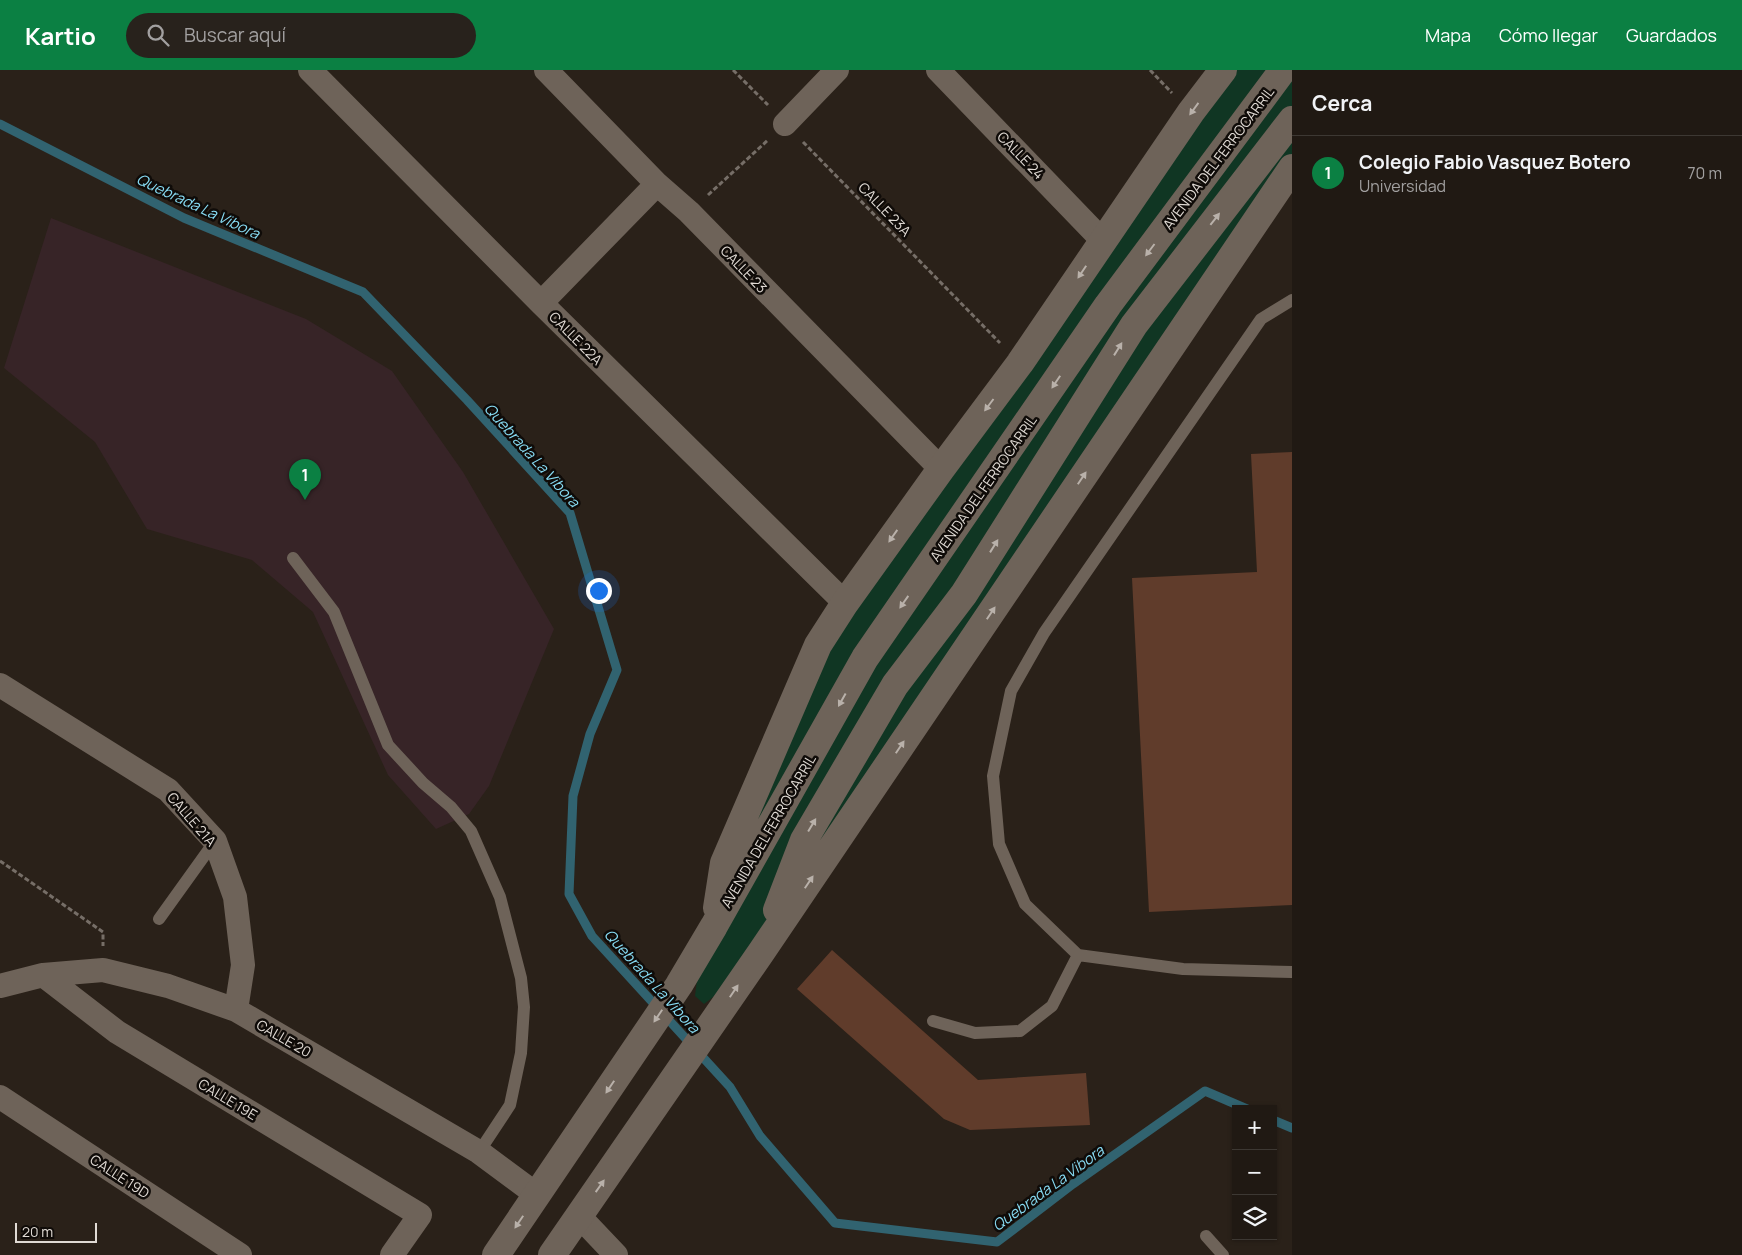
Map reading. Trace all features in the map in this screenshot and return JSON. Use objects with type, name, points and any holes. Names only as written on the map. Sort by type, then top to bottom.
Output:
[{"type":"main road","points":[[714,926],[724,863],[818,645],[941,469],[1020,363],[1191,112],[1223,70]]},
{"type":"main road","points":[[1284,70],[1292,80]]},
{"type":"main road","name":"AVENIDA DEL FERROCARRIL","points":[[537,1195],[679,985],[865,658],[1108,306],[1284,70]]},
{"type":"main road","points":[[762,951],[804,840],[895,685],[964,594],[1134,325],[1292,120]]},
{"type":"main road","points":[[552,1255],[762,951],[1292,168]]},
{"type":"main road","points":[[496,1255],[537,1195]]},
{"type":"street","name":"CALLE 22A","points":[[310,70],[541,304],[846,603]]},
{"type":"street","name":"CALLE 23","points":[[546,70],[657,184],[689,212],[941,469]]},
{"type":"street","points":[[785,124],[837,70]]},
{"type":"street","name":"CALLE 24","points":[[938,70],[1103,241]]},
{"type":"street","points":[[541,304],[657,184]]},
{"type":"street","name":"CALLE 21A","points":[[0,686],[168,790],[215,841],[235,897],[243,965],[236,1010]]},
{"type":"street","name":"CALLE 20","points":[[0,986],[42,975],[102,970],[168,986],[236,1010],[479,1152],[537,1195]]},
{"type":"street","name":"CALLE 19E","points":[[42,975],[117,1032],[420,1215],[392,1255]]},
{"type":"street","name":"CALLE 19D","points":[[0,1097],[240,1255]]},
{"type":"street","points":[[579,1216],[616,1255]]},
{"type":"lane","points":[[1292,300],[1261,319],[1044,633],[1011,691],[993,776],[999,844],[1025,904],[1078,955],[1183,969],[1292,972]]},
{"type":"lane","points":[[293,558],[334,612],[388,745],[423,783],[451,807],[471,831],[500,897],[521,978],[524,1007],[521,1054],[510,1105],[479,1152]]},
{"type":"lane","points":[[159,919],[215,841]]},
{"type":"lane","points":[[933,1021],[975,1033],[1020,1032],[1052,1006],[1078,955]]},
{"type":"lane","points":[[1206,1236],[1223,1255]]},
{"type":"path","name":"CALLE 23A","points":[[733,70],[1020,363]]},
{"type":"path","points":[[689,212],[785,124]]},
{"type":"path","points":[[0,861],[103,932],[102,970]]},
{"type":"shaded area","points":[[51,218],[306,319],[392,371],[463,472],[554,629],[489,786],[469,814],[436,829],[388,775],[313,612],[252,560],[147,529],[95,442],[4,368]]},
{"type":"green space","points":[[1223,70],[1292,70],[1292,168],[750,969],[704,1004],[695,996],[701,948],[818,645]]},
{"type":"building","points":[[1292,452],[1292,905],[1149,912],[1132,578],[1257,572],[1251,454]]},
{"type":"building","points":[[832,950],[978,1080],[1086,1073],[1090,1125],[970,1130],[944,1119],[797,989]]},
{"type":"waterway","name":"Quebrada La Vibora","points":[[0,124],[184,218],[363,292],[467,400],[570,513],[617,670],[590,734],[573,796],[569,894],[592,936],[730,1087],[760,1136],[835,1223],[997,1242],[1073,1184],[1205,1091],[1238,1105]]},
{"type":"waterway","name":"Quebrada La Vibora","points":[[1277,1122],[1292,1128]]},
{"type":"place","name":"Colegio Fabio Vasquez Botero","points":[[305,500]]}]
